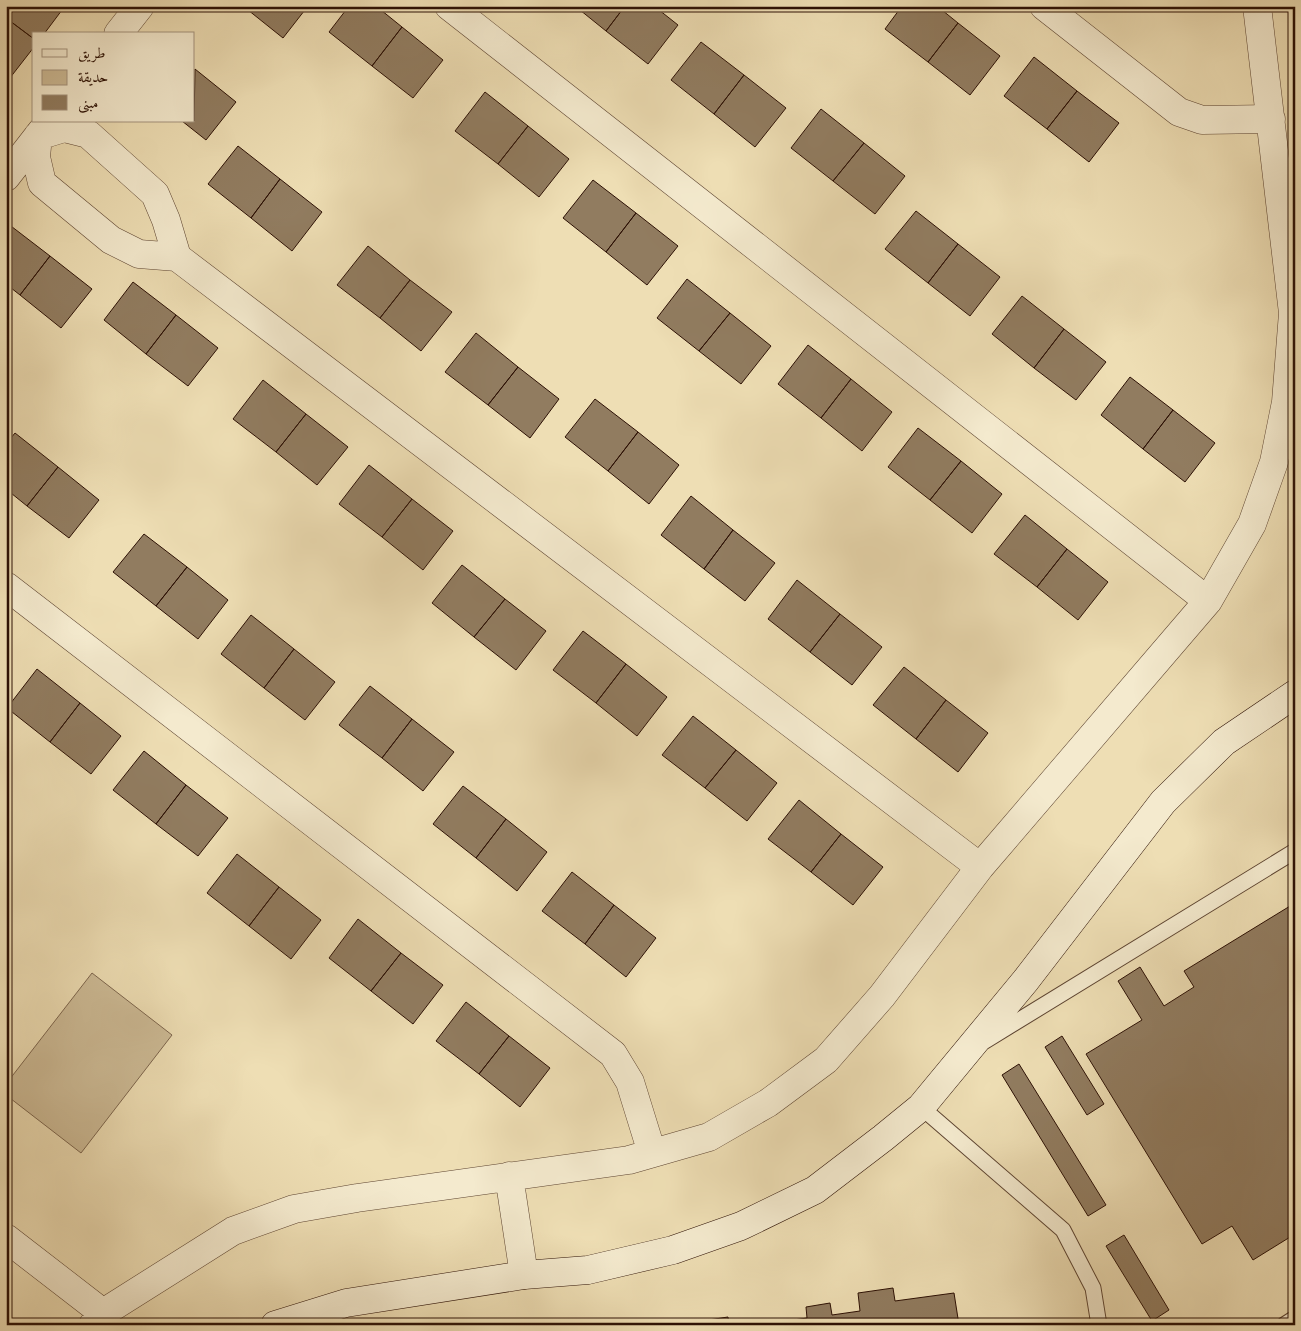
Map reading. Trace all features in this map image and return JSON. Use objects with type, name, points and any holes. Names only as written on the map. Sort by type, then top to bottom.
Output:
[{"type":"street","points":[[120,32],[140,6]]},
{"type":"street","points":[[449,6],[1208,601]]},
{"type":"street","points":[[1044,6],[1180,112],[1202,120],[1271,119]]},
{"type":"street","points":[[6,1238],[98,1319],[233,1231],[294,1209],[357,1198],[629,1160],[709,1137],[768,1103],[826,1060],[882,996],[980,867],[1208,601],[1252,524],[1274,462],[1286,402],[1293,313],[1258,6]]},
{"type":"street","points":[[6,177],[44,129],[64,128],[88,134],[155,194],[166,220],[177,257]]},
{"type":"street","points":[[44,129],[36,157],[42,183],[111,240],[139,254],[177,257],[980,867]]},
{"type":"street","points":[[6,586],[613,1054],[630,1082],[652,1153]]},
{"type":"street","points":[[275,1325],[346,1302],[524,1275],[588,1270],[673,1250],[741,1226],[815,1190],[921,1107],[1026,980],[1163,802],[1224,742],[1295,694]]},
{"type":"street","points":[[509,1176],[524,1275]]},
{"type":"lane","points":[[967,1052],[1295,852]]},
{"type":"lane","points":[[921,1107],[1063,1230],[1093,1288],[1099,1325]]},
{"type":"lane","points":[[1284,1325],[1295,1318]]},
{"type":"green space","points":[[92,973],[172,1035],[81,1153],[6,1095],[6,1084]]},
{"type":"building","points":[[6,6],[65,6],[46,32],[32,32],[32,38],[6,18]]},
{"type":"building","points":[[243,6],[308,6],[283,38]]},
{"type":"building","points":[[349,6],[376,6],[402,27],[372,66],[329,32]]},
{"type":"building","points":[[575,6],[625,6],[606,31]]},
{"type":"building","points":[[625,6],[654,6],[678,25],[648,64],[606,31]]},
{"type":"building","points":[[902,6],[937,6],[958,23],[928,62],[885,29]]},
{"type":"building","points":[[6,18],[32,38],[32,50],[6,83]]},
{"type":"building","points":[[958,23],[1000,56],[970,95],[928,62]]},
{"type":"building","points":[[402,27],[443,60],[413,98],[372,66]]},
{"type":"building","points":[[701,42],[744,75],[714,114],[671,80]]},
{"type":"building","points":[[1034,57],[1077,91],[1047,129],[1004,96]]},
{"type":"building","points":[[195,69],[236,102],[206,140],[183,122],[195,122]]},
{"type":"building","points":[[744,75],[786,108],[755,147],[714,114]]},
{"type":"building","points":[[1077,91],[1119,123],[1089,162],[1047,129]]},
{"type":"building","points":[[485,92],[528,126],[498,164],[455,131]]},
{"type":"building","points":[[821,109],[864,143],[833,181],[791,148]]},
{"type":"building","points":[[528,126],[569,159],[539,197],[498,164]]},
{"type":"building","points":[[864,143],[905,176],[875,214],[833,181]]},
{"type":"building","points":[[238,146],[280,179],[251,218],[208,184]]},
{"type":"building","points":[[280,179],[322,212],[292,251],[251,218]]},
{"type":"building","points":[[593,180],[636,213],[606,252],[563,218]]},
{"type":"building","points":[[916,211],[958,244],[928,283],[885,249]]},
{"type":"building","points":[[636,213],[678,246],[647,285],[606,252]]},
{"type":"building","points":[[7,223],[50,256],[20,295],[6,284]]},
{"type":"building","points":[[958,244],[1000,277],[970,316],[928,283]]},
{"type":"building","points":[[368,246],[410,280],[380,318],[337,285]]},
{"type":"building","points":[[50,256],[92,289],[61,328],[20,295]]},
{"type":"building","points":[[687,279],[730,313],[699,351],[657,318]]},
{"type":"building","points":[[410,280],[452,312],[421,351],[380,318]]},
{"type":"building","points":[[133,282],[176,315],[146,354],[104,320]]},
{"type":"building","points":[[1022,296],[1064,329],[1034,368],[992,334]]},
{"type":"building","points":[[730,313],[771,346],[741,384],[699,351]]},
{"type":"building","points":[[176,315],[218,348],[188,386],[146,354]]},
{"type":"building","points":[[1064,329],[1106,362],[1076,400],[1034,368]]},
{"type":"building","points":[[476,333],[518,367],[488,405],[445,372]]},
{"type":"building","points":[[808,345],[851,379],[821,418],[778,384]]},
{"type":"building","points":[[518,367],[559,399],[530,438],[488,405]]},
{"type":"building","points":[[1130,377],[1173,410],[1143,449],[1101,415]]},
{"type":"building","points":[[851,379],[892,412],[862,451],[821,418]]},
{"type":"building","points":[[263,380],[306,414],[276,452],[233,419]]},
{"type":"building","points":[[595,399],[638,432],[608,471],[565,437]]},
{"type":"building","points":[[1173,410],[1215,443],[1185,482],[1143,449]]},
{"type":"building","points":[[306,414],[348,447],[317,485],[276,452]]},
{"type":"building","points":[[918,428],[961,461],[930,500],[888,467]]},
{"type":"building","points":[[638,432],[679,465],[649,504],[608,471]]},
{"type":"building","points":[[15,433],[58,467],[27,506],[6,489],[6,444]]},
{"type":"building","points":[[961,461],[1002,494],[972,533],[930,500]]},
{"type":"building","points":[[369,465],[412,499],[382,537],[339,504]]},
{"type":"building","points":[[58,467],[99,500],[69,538],[27,506]]},
{"type":"building","points":[[691,496],[733,530],[704,569],[661,535]]},
{"type":"building","points":[[412,499],[453,531],[423,570],[382,537]]},
{"type":"building","points":[[1025,515],[1067,549],[1037,587],[994,554]]},
{"type":"building","points":[[733,530],[775,563],[745,601],[704,569]]},
{"type":"building","points":[[144,534],[187,567],[156,606],[113,572]]},
{"type":"building","points":[[1067,549],[1108,582],[1078,620],[1037,587]]},
{"type":"building","points":[[462,565],[505,599],[474,637],[432,603]]},
{"type":"building","points":[[187,567],[228,600],[198,639],[156,606]]},
{"type":"building","points":[[797,580],[840,614],[810,652],[768,619]]},
{"type":"building","points":[[505,599],[546,631],[516,670],[474,637]]},
{"type":"building","points":[[840,614],[882,647],[852,685],[810,652]]},
{"type":"building","points":[[251,615],[294,649],[264,688],[221,654]]},
{"type":"building","points":[[583,631],[626,664],[596,703],[553,670]]},
{"type":"building","points":[[294,649],[335,682],[305,720],[264,688]]},
{"type":"building","points":[[626,664],[667,697],[637,736],[596,703]]},
{"type":"building","points":[[904,667],[946,700],[916,739],[873,705]]},
{"type":"building","points":[[37,669],[80,703],[50,742],[7,708]]},
{"type":"building","points":[[370,686],[412,719],[382,758],[339,725]]},
{"type":"building","points":[[946,700],[988,733],[958,772],[916,739]]},
{"type":"building","points":[[80,703],[121,736],[91,774],[50,742]]},
{"type":"building","points":[[693,716],[736,750],[705,788],[662,755]]},
{"type":"building","points":[[412,719],[454,752],[423,791],[382,758]]},
{"type":"building","points":[[736,750],[777,783],[747,821],[705,788]]},
{"type":"building","points":[[144,751],[186,785],[156,824],[113,790]]},
{"type":"building","points":[[186,785],[228,818],[198,856],[156,824]]},
{"type":"building","points":[[463,786],[506,819],[476,858],[433,824]]},
{"type":"building","points":[[799,800],[841,834],[811,872],[768,839]]},
{"type":"building","points":[[506,819],[547,852],[517,891],[476,858]]},
{"type":"building","points":[[841,834],[883,867],[853,905],[811,872]]},
{"type":"building","points":[[237,854],[279,887],[249,926],[207,893]]},
{"type":"building","points":[[572,872],[614,905],[585,944],[542,911]]},
{"type":"building","points":[[279,887],[321,920],[291,959],[249,926]]},
{"type":"building","points":[[1295,903],[1295,1234],[1253,1260],[1232,1226],[1202,1244],[1086,1054],[1142,1020],[1118,981],[1140,967],[1164,1006],[1194,987],[1184,971]]},
{"type":"building","points":[[614,905],[656,938],[626,977],[585,944]]},
{"type":"building","points":[[358,919],[401,953],[371,991],[329,958]]},
{"type":"building","points":[[401,953],[443,985],[413,1024],[371,991]]},
{"type":"building","points":[[466,1002],[509,1036],[479,1074],[436,1041]]},
{"type":"building","points":[[509,1036],[550,1068],[520,1107],[479,1074]]},
{"type":"building","points":[[1062,1036],[1104,1104],[1087,1115],[1045,1047]]},
{"type":"building","points":[[1019,1064],[1106,1205],[1088,1216],[1002,1075]]},
{"type":"building","points":[[1124,1235],[1169,1310],[1152,1321],[1106,1246]]},
{"type":"building","points":[[893,1288],[895,1301],[954,1293],[959,1325],[759,1325],[807,1318],[806,1307],[830,1303],[832,1315],[860,1311],[858,1293]]},
{"type":"building","points":[[728,1317],[729,1325],[703,1325],[702,1321]]}]
